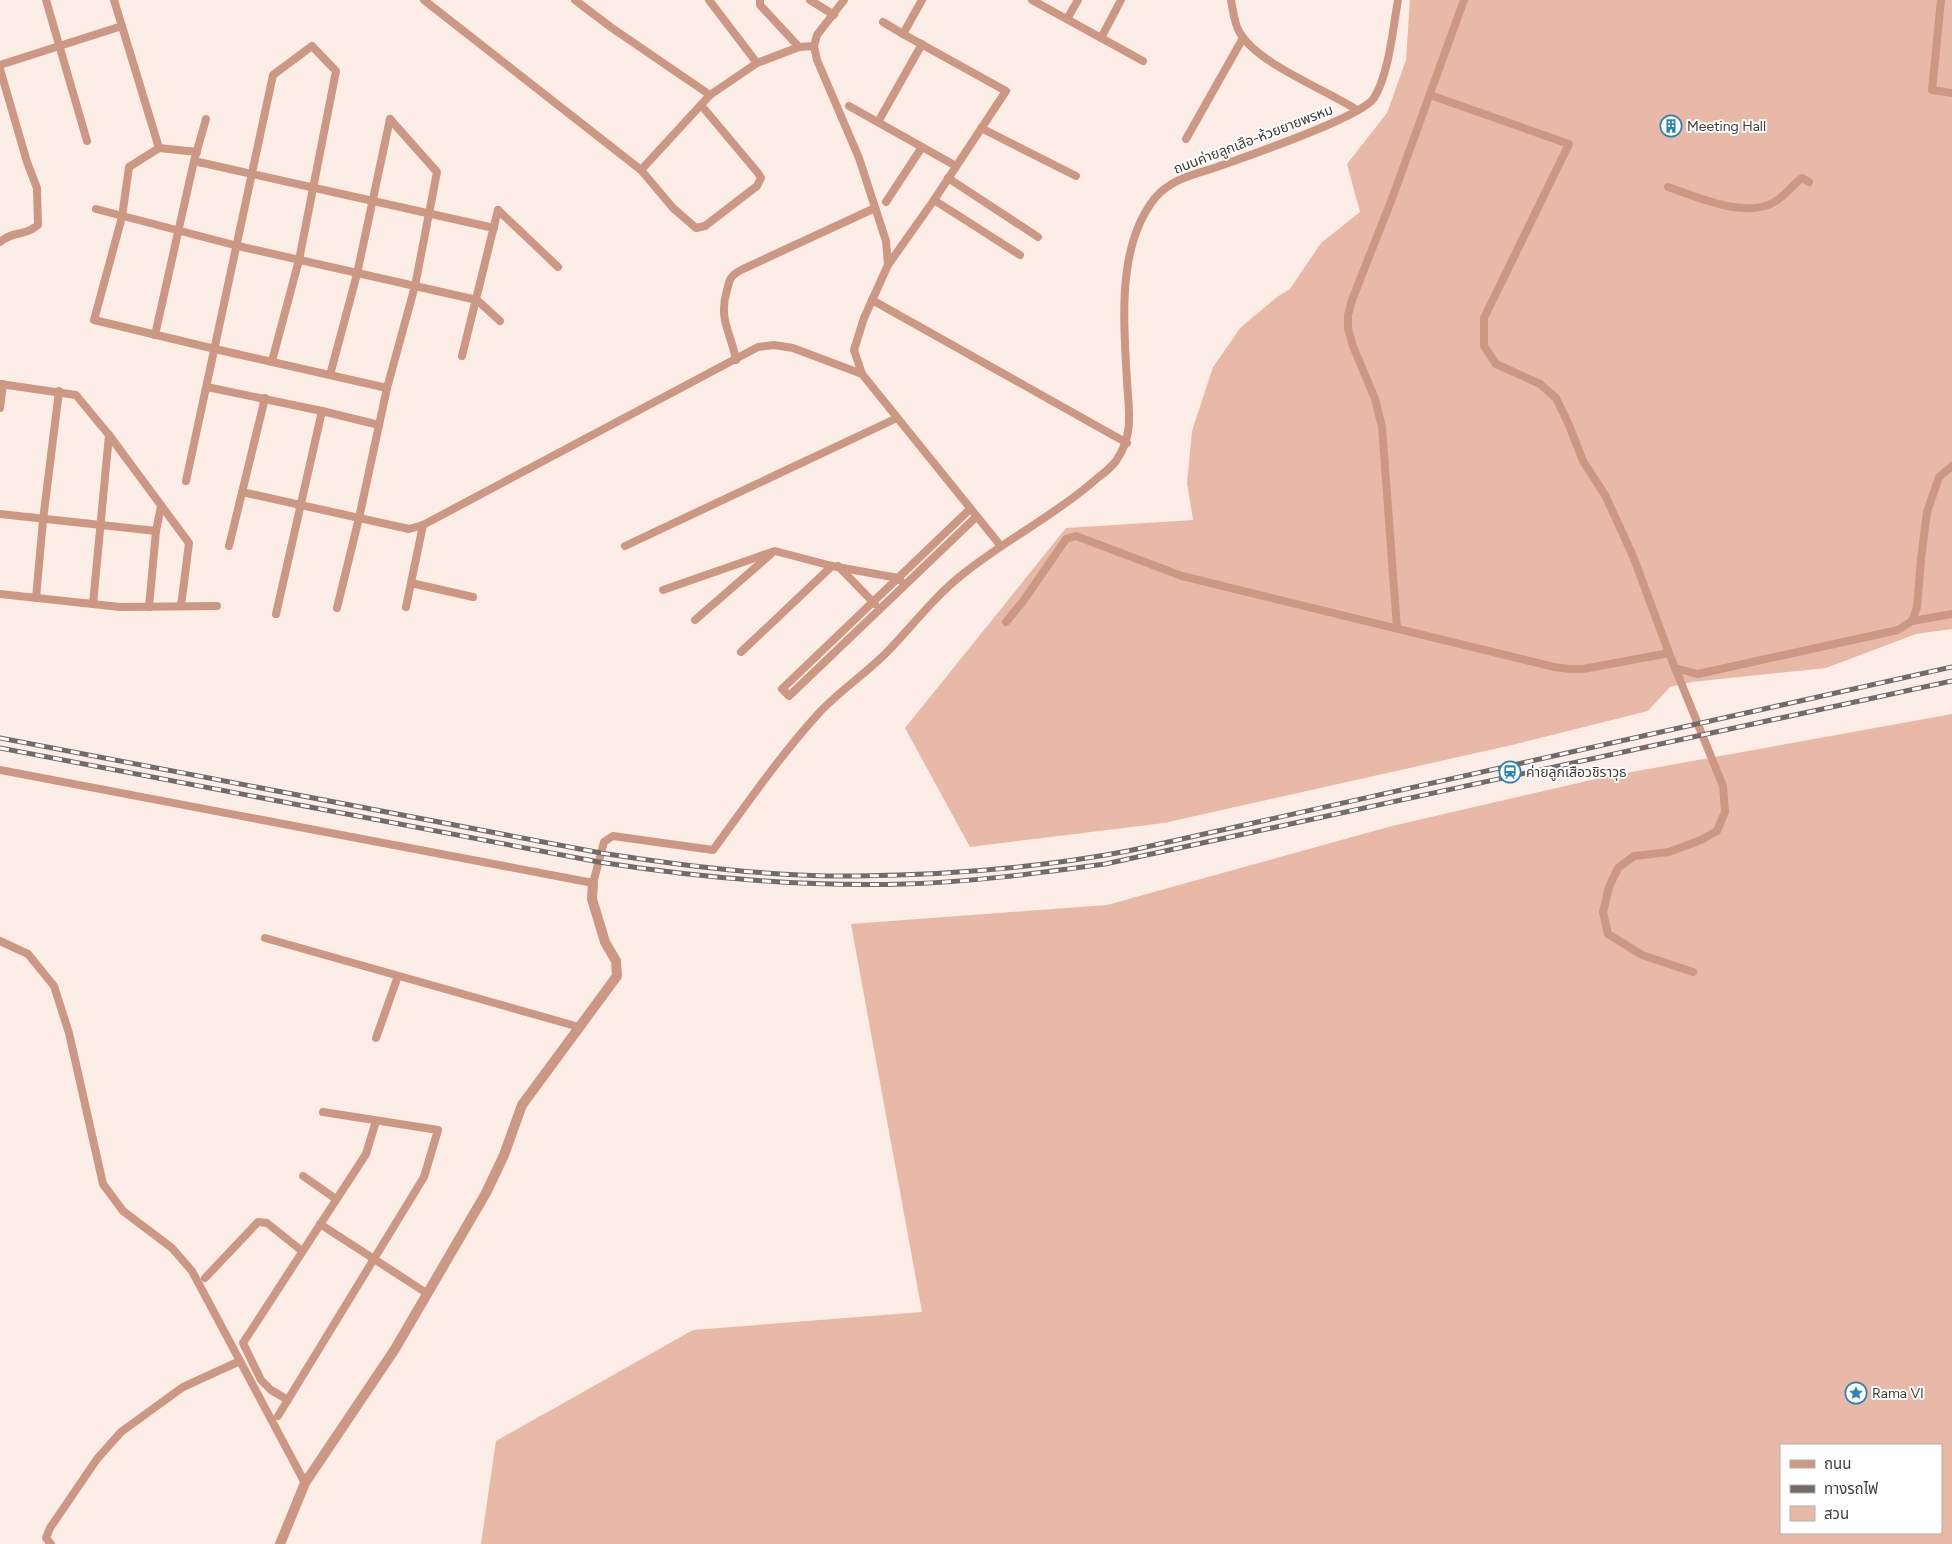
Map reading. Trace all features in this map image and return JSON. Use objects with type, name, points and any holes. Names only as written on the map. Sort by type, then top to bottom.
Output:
[{"type":"street","points":[[46,0],[87,141]]},
{"type":"street","points":[[114,0],[160,148]]},
{"type":"street","points":[[424,0],[641,170],[673,208],[696,228],[706,226],[760,183],[761,178],[700,105]]},
{"type":"street","points":[[575,0],[710,95]]},
{"type":"street","points":[[709,0],[757,63]]},
{"type":"street","points":[[760,0],[760,5],[799,47]]},
{"type":"street","points":[[810,0],[834,15]]},
{"type":"street","points":[[844,0],[817,35],[814,46],[817,60],[859,158],[876,208],[886,241],[888,265]]},
{"type":"street","points":[[903,34],[922,0]]},
{"type":"street","points":[[1032,0],[1143,61]]},
{"type":"street","points":[[1067,19],[1078,0]]},
{"type":"street","points":[[1100,38],[1121,0]]},
{"type":"street","points":[[1231,0],[1238,31],[1248,45],[1273,63],[1341,99],[1357,110]]},
{"type":"street","name":"ถนนค่ายลูกเสึอ-ห้วยยายพรหม","points":[[593,883],[604,842],[613,836],[713,850],[781,757],[821,711],[887,652],[928,606],[961,575],[1000,545],[1077,496],[1114,464],[1127,443],[1129,420],[1124,336],[1125,278],[1132,241],[1143,214],[1157,196],[1173,182],[1250,155],[1347,116],[1373,100],[1383,78],[1398,0]]},
{"type":"street","points":[[1397,628],[1382,427],[1375,399],[1353,346],[1348,328],[1348,315],[1364,266],[1393,196],[1464,0]]},
{"type":"street","points":[[1941,0],[1932,90],[1952,93]]},
{"type":"street","points":[[883,22],[1006,91],[934,200],[888,265],[864,318],[854,350],[862,374],[1000,545]]},
{"type":"street","points":[[0,242],[8,235],[30,232],[38,225],[37,188],[27,162],[0,67],[122,26]]},
{"type":"street","points":[[1186,139],[1243,38]]},
{"type":"street","points":[[878,122],[922,44]]},
{"type":"street","points":[[186,480],[274,74],[312,46],[336,71],[299,260],[272,361]]},
{"type":"street","points":[[641,170],[710,95],[757,63],[799,47],[814,46]]},
{"type":"street","points":[[1430,95],[1569,144],[1484,318],[1484,346],[1496,364],[1540,384],[1556,398],[1583,461],[1605,495],[1633,556],[1668,653],[1689,700],[1723,790],[1725,812],[1717,830],[1701,840],[1669,852],[1634,856],[1618,868],[1609,888],[1603,912],[1608,934],[1642,954],[1693,972]]},
{"type":"street","points":[[849,106],[956,166]]},
{"type":"street","points":[[155,335],[180,231],[194,161],[206,118]]},
{"type":"street","points":[[330,375],[357,274],[390,119],[437,172],[415,286],[387,388],[338,608]]},
{"type":"street","points":[[981,128],[1076,176]]},
{"type":"street","points":[[886,202],[922,147]]},
{"type":"street","points":[[198,152],[160,148],[129,166],[122,218],[94,320],[215,350],[272,361],[387,388]]},
{"type":"street","points":[[194,161],[494,228]]},
{"type":"street","points":[[948,178],[1038,238]]},
{"type":"street","points":[[1668,186],[1712,202],[1752,209],[1775,202],[1802,178],[1809,182]]},
{"type":"street","points":[[934,200],[1020,255]]},
{"type":"street","points":[[736,360],[732,340],[727,333],[723,317],[730,279],[743,268],[876,208]]},
{"type":"street","points":[[96,210],[238,246],[476,300],[500,321]]},
{"type":"street","points":[[462,356],[498,210],[558,267]]},
{"type":"street","points":[[872,300],[1127,443]]},
{"type":"street","points":[[242,492],[409,529],[423,525],[758,347],[774,345],[793,348],[862,374]]},
{"type":"street","points":[[0,408],[1,384],[76,395],[109,435],[189,543],[181,606]]},
{"type":"street","points":[[207,387],[265,398],[379,425]]},
{"type":"street","points":[[36,598],[58,391]]},
{"type":"street","points":[[229,546],[265,398]]},
{"type":"street","points":[[276,614],[322,411]]},
{"type":"street","points":[[625,546],[897,418]]},
{"type":"street","points":[[93,604],[109,435]]},
{"type":"street","points":[[1912,621],[1917,607],[1927,512],[1940,477],[1952,466]]},
{"type":"street","points":[[149,608],[156,530],[161,506]]},
{"type":"street","points":[[970,510],[782,689],[788,696],[976,517]]},
{"type":"street","points":[[0,514],[43,520],[156,530]]},
{"type":"street","points":[[406,607],[423,525]]},
{"type":"street","points":[[1006,622],[1024,600],[1066,538],[1076,536],[1182,576],[1570,670],[1668,653]]},
{"type":"street","points":[[663,590],[775,551],[835,566],[898,578],[905,585]]},
{"type":"street","points":[[694,620],[775,551]]},
{"type":"street","points":[[835,566],[880,609]]},
{"type":"street","points":[[741,652],[835,566]]},
{"type":"street","points":[[411,583],[473,598]]},
{"type":"street","points":[[0,594],[120,607],[217,606]]},
{"type":"street","points":[[1675,668],[1698,674],[1898,630],[1912,621],[1952,614]]},
{"type":"street","points":[[822,650],[829,658]]},
{"type":"street","points":[[0,770],[593,883],[592,899],[605,942],[616,961],[617,976],[522,1106],[504,1155],[486,1193],[395,1349],[305,1482],[282,1543]]},
{"type":"street","points":[[265,938],[579,1028]]},
{"type":"street","points":[[0,941],[28,954],[54,986],[69,1033],[103,1184],[123,1212],[172,1248],[192,1271],[305,1482]]},
{"type":"street","points":[[376,1038],[398,976]]},
{"type":"street","points":[[278,1416],[424,1177],[438,1130],[323,1112]]},
{"type":"street","points":[[288,1400],[265,1385],[243,1343],[366,1154],[376,1121]]},
{"type":"street","points":[[303,1176],[336,1199]]},
{"type":"street","points":[[205,1278],[258,1222],[267,1223],[302,1251]]},
{"type":"street","points":[[320,1224],[428,1294]]},
{"type":"street","points":[[51,1544],[46,1538],[50,1528],[97,1459],[121,1432],[183,1388],[240,1361]]},
{"type":"green space","name":"ค่ายลูกเสือวชิราวุธ","points":[[1410,0],[1952,0],[1952,629],[1916,634],[1826,668],[1691,682],[1670,687],[1648,711],[1512,745],[1164,823],[970,847],[905,728],[1066,528],[1193,520],[1187,483],[1192,431],[1213,367],[1241,327],[1277,297],[1290,289],[1321,243],[1360,212],[1347,164],[1387,113],[1406,60]]},
{"type":"green space","points":[[1952,714],[1952,1544],[481,1544],[496,1441],[693,1330],[922,1312],[851,924],[1107,905],[1392,826],[1604,777]]},
{"type":"railway","points":[[0,738],[601,853],[760,873],[825,876],[891,875],[993,870],[1128,851],[1952,667]]},
{"type":"railway","points":[[0,748],[599,862],[676,873],[790,883],[905,884],[980,879],[1105,864],[1952,681]]},
{"type":"place","name":"Meeting Hall","points":[[1671,126]]},
{"type":"place","name":"ค่ายลูกเสือวชิราวุธ","points":[[1510,772]]},
{"type":"place","name":"Rama VI","points":[[1856,1393]]}]
